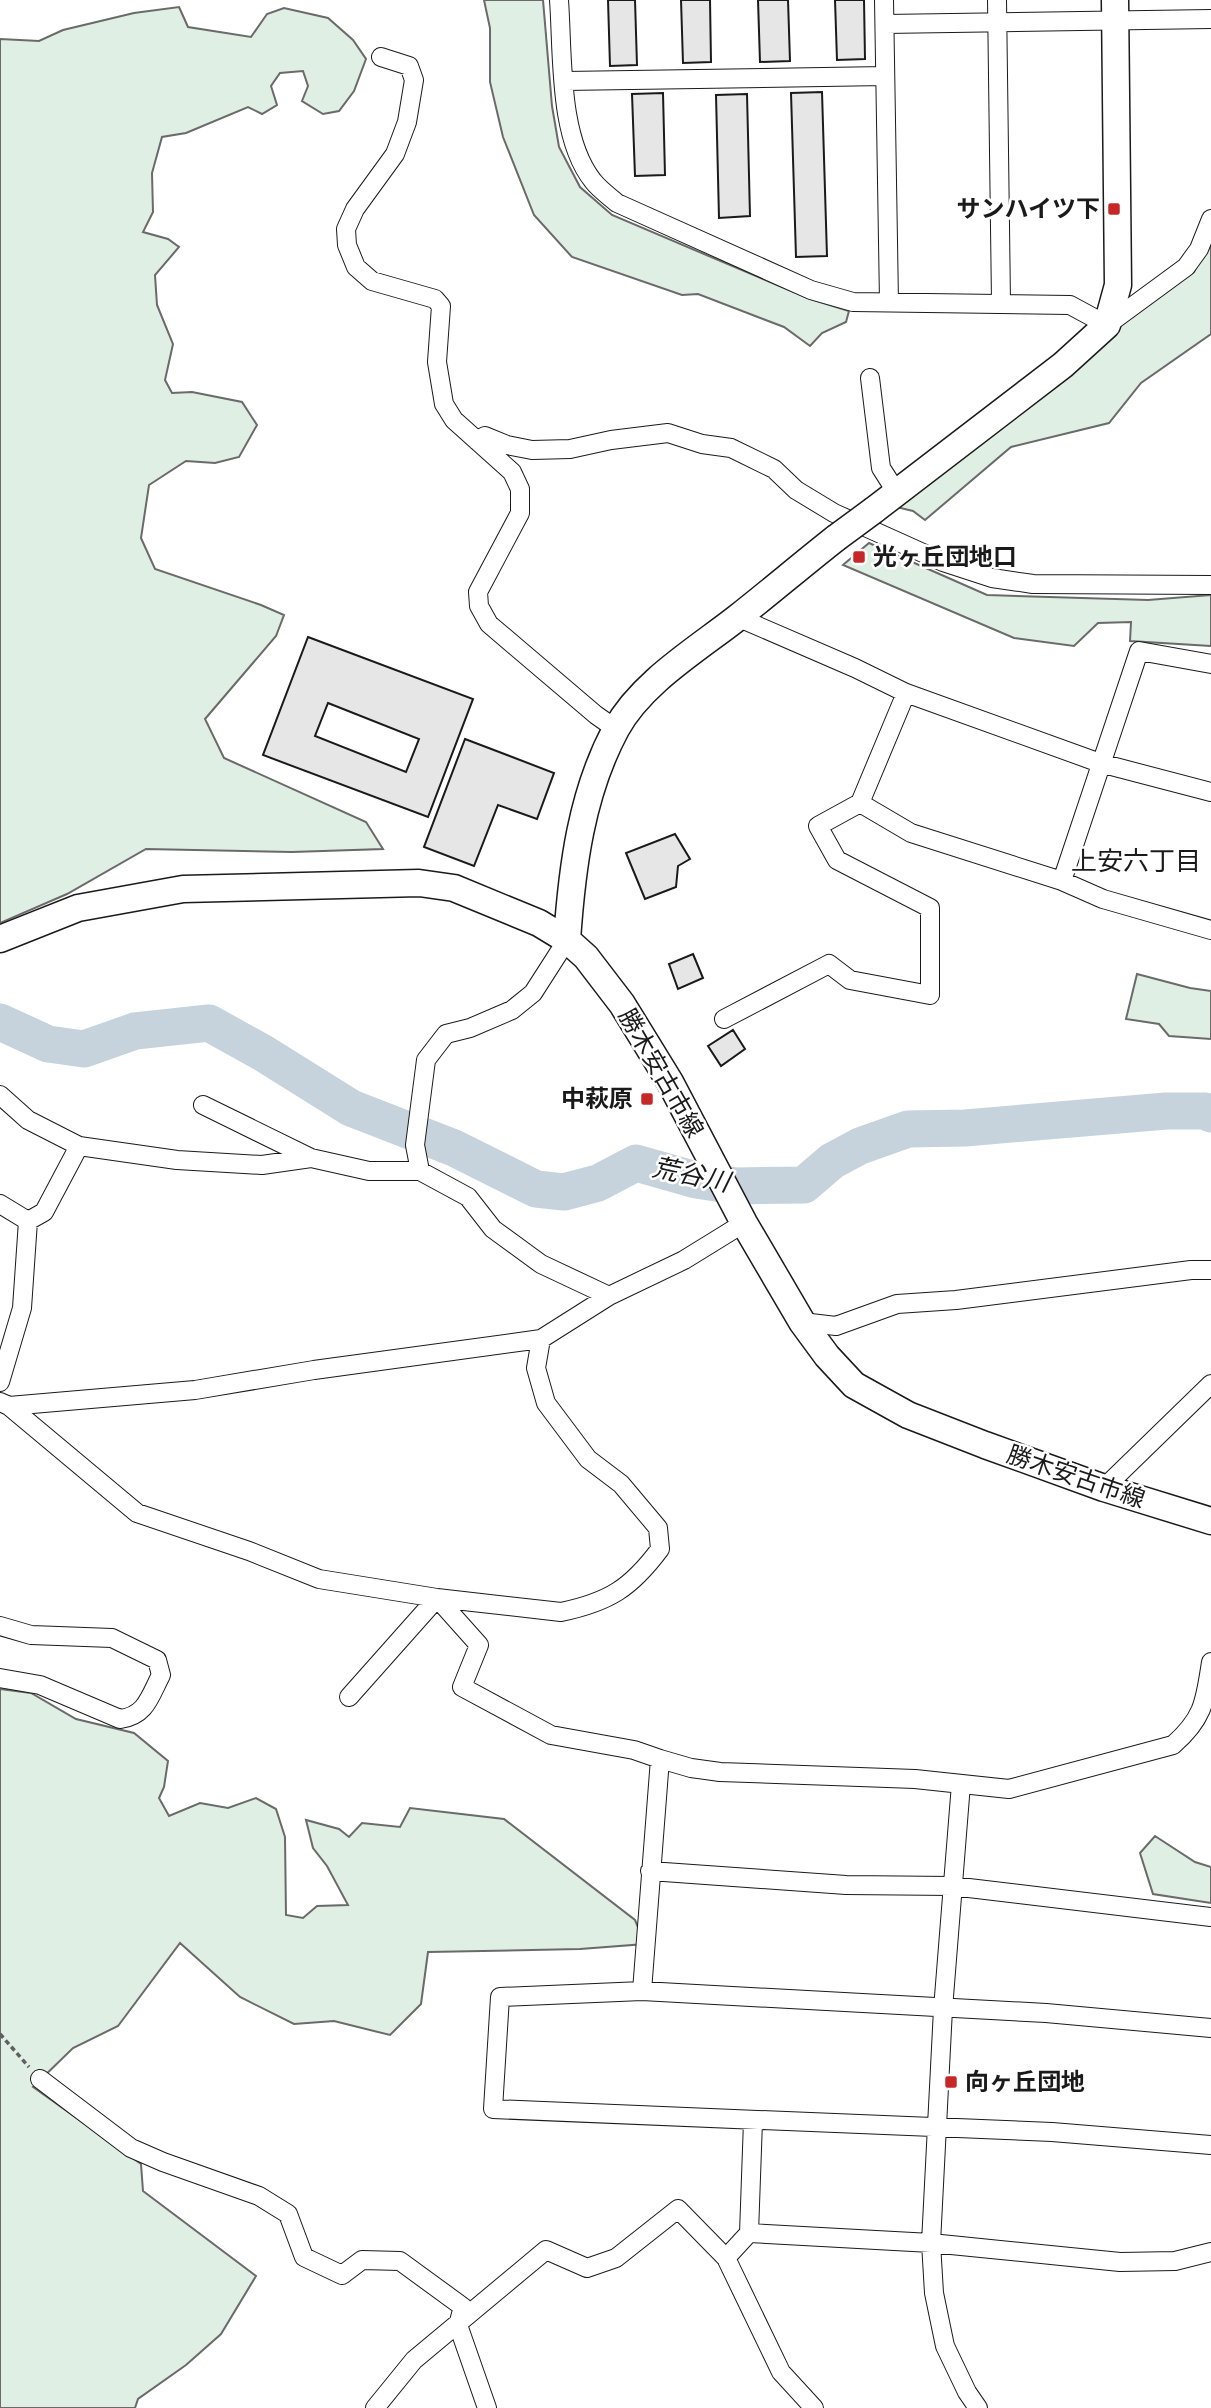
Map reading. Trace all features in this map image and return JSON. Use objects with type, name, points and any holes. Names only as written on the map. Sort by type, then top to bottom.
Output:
[{"type":"main road","points":[[567,940],[572,871],[591,786],[616,729],[636,702],[672,667],[1063,365],[1107,324],[1118,285],[1115,10]]},
{"type":"main road","name":"勝木安古市線","points":[[0,939],[78,908],[183,888],[419,883],[454,888],[538,923],[567,940],[586,957],[622,1004],[670,1082],[740,1216],[802,1322],[827,1356],[854,1385],[876,1399],[921,1420],[1104,1488],[1211,1521]]},
{"type":"street","points":[[559,0],[566,107],[576,151],[593,181],[617,203],[811,290],[853,302],[1070,305],[1107,324],[1186,267],[1199,249],[1211,219]]},
{"type":"street","points":[[884,0],[889,302]]},
{"type":"street","points":[[997,0],[1001,302]]},
{"type":"street","points":[[885,24],[997,22],[1115,10],[1211,19]]},
{"type":"street","points":[[381,57],[409,66],[414,80],[411,101],[407,122],[395,154],[355,209],[346,229],[347,244],[356,267],[372,281],[435,299],[441,306],[437,362],[444,404],[454,420],[512,472],[520,489],[520,513],[478,592],[479,606],[489,624],[616,729]]},
{"type":"street","points":[[565,81],[885,76]]},
{"type":"street","points":[[870,377],[881,468],[897,493]]},
{"type":"street","points":[[477,441],[485,436],[507,445],[532,450],[570,449],[611,440],[668,433],[702,444],[731,448],[774,469],[796,490],[834,513],[943,562],[992,578],[1033,584],[1211,585]]},
{"type":"street","points":[[737,617],[906,693],[1100,764],[1211,792]]},
{"type":"street","points":[[1062,881],[1139,651],[1211,664]]},
{"type":"street","points":[[724,1019],[829,964],[850,980],[930,995],[930,908],[837,860],[818,826],[860,803],[906,693]]},
{"type":"street","points":[[860,803],[911,832],[1062,881],[1103,899],[1211,930]]},
{"type":"street","points":[[420,1171],[415,1145],[426,1060],[446,1034],[470,1028],[512,1010],[533,993],[567,940]]},
{"type":"street","points":[[0,1095],[27,1120],[79,1146],[177,1160],[262,1165],[311,1158]]},
{"type":"street","points":[[203,1105],[311,1158],[369,1171],[420,1171],[468,1197],[493,1229],[541,1264],[609,1296]]},
{"type":"street","points":[[28,1221],[44,1212],[79,1146]]},
{"type":"street","points":[[0,1204],[28,1221]]},
{"type":"street","points":[[4,1404],[195,1390],[314,1370],[541,1339],[609,1296],[684,1260],[740,1216]]},
{"type":"street","points":[[0,1382],[22,1308],[28,1221]]},
{"type":"street","points":[[802,1322],[836,1326],[897,1304],[956,1300],[1191,1270],[1211,1270]]},
{"type":"street","points":[[4,1404],[137,1513],[249,1550],[319,1579],[437,1598],[561,1612],[579,1608],[626,1587],[660,1549],[658,1528],[621,1484],[588,1459],[546,1403],[536,1368],[541,1339]]},
{"type":"street","points":[[1104,1488],[1211,1384]]},
{"type":"street","points":[[349,1697],[437,1598]]},
{"type":"street","points":[[437,1598],[479,1645],[462,1687],[551,1735],[634,1750],[691,1768],[720,1772],[915,1779],[1009,1789],[1173,1745],[1191,1729],[1205,1700],[1211,1662]]},
{"type":"street","points":[[0,1626],[31,1635],[112,1638],[157,1660],[161,1675],[146,1705],[134,1717],[120,1719],[40,1685],[0,1678]]},
{"type":"street","points":[[642,1991],[660,1759]]},
{"type":"street","points":[[961,1784],[943,2009],[931,2243],[934,2293],[945,2346],[967,2392],[978,2408]]},
{"type":"street","points":[[650,1871],[846,1885],[952,1886],[1211,1917]]},
{"type":"street","points":[[1211,2028],[1046,2013],[642,1991],[499,1997],[493,2109],[1052,2132],[1211,2145]]},
{"type":"street","points":[[40,2079],[131,2148],[260,2196],[288,2214],[304,2257],[342,2275],[362,2260],[400,2261],[463,2307],[458,2325],[487,2408]]},
{"type":"street","points":[[726,2258],[749,2233],[753,2121]]},
{"type":"street","points":[[375,2408],[414,2360],[546,2250],[587,2268],[616,2258],[678,2209],[726,2258],[781,2372],[814,2408]]},
{"type":"street","points":[[749,2233],[931,2243],[1120,2262],[1175,2261],[1211,2252]]},
{"type":"path","points":[[0,2034],[40,2079]]},
{"type":"green space","points":[[484,0],[543,0],[552,106],[559,147],[580,187],[612,215],[810,299],[849,311],[846,322],[822,333],[810,346],[784,327],[698,294],[682,295],[572,257],[534,215],[503,137],[490,82],[490,28]]},
{"type":"green space","points":[[179,7],[188,27],[251,37],[267,14],[284,8],[328,18],[353,40],[366,59],[354,91],[339,111],[323,114],[302,101],[308,86],[303,71],[280,73],[271,86],[277,105],[262,114],[248,107],[186,133],[162,137],[152,173],[153,212],[143,232],[168,239],[179,247],[155,275],[157,305],[173,344],[165,380],[172,393],[192,392],[242,402],[257,425],[239,457],[215,463],[186,461],[149,485],[141,538],[155,569],[284,615],[276,636],[205,719],[224,758],[366,822],[383,849],[292,852],[146,849],[67,894],[0,923],[0,39],[39,41],[63,30],[134,13]]},
{"type":"green space","points":[[1211,237],[1211,334],[1141,383],[1109,423],[1011,447],[925,520],[913,511],[884,504],[1133,311],[1194,272]]},
{"type":"green space","points":[[869,543],[987,595],[1148,600],[1211,595],[1211,646],[1130,641],[1131,622],[1098,623],[1074,646],[1014,638],[843,565]]},
{"type":"green space","points":[[1137,974],[1211,991],[1211,1039],[1169,1036],[1159,1024],[1126,1019]]},
{"type":"green space","points":[[0,1689],[31,1693],[76,1719],[134,1733],[168,1761],[164,1787],[159,1798],[169,1816],[200,1803],[228,1808],[256,1798],[276,1809],[285,1837],[286,1915],[303,1918],[317,1906],[348,1905],[327,1866],[313,1848],[306,1820],[339,1829],[349,1837],[362,1823],[400,1827],[410,1808],[504,1819],[635,1920],[645,1944],[580,1949],[428,1952],[421,2004],[390,2035],[334,2021],[294,2024],[240,1997],[180,1943],[118,2026],[73,2048],[33,2087],[141,2164],[143,2191],[256,2276],[221,2334],[186,2365],[138,2399],[135,2408],[0,2408]]},
{"type":"green space","points":[[1155,1836],[1195,1862],[1211,1867],[1211,1903],[1153,1894],[1140,1853]]},
{"type":"building","points":[[608,0],[635,0],[637,65],[610,66]]},
{"type":"building","points":[[681,0],[710,0],[711,62],[683,63]]},
{"type":"building","points":[[758,0],[788,0],[790,61],[760,62]]},
{"type":"building","points":[[835,0],[864,0],[865,59],[837,60]]},
{"type":"building","points":[[822,92],[827,256],[796,257],[791,93]]},
{"type":"building","points":[[663,93],[665,175],[635,176],[632,94]]},
{"type":"building","points":[[747,94],[750,216],[719,218],[716,95]]},
{"type":"building","points":[[308,637],[473,699],[428,817],[263,755]],"holes":[[[328,703],[419,739],[406,772],[315,736]]]},
{"type":"building","points":[[465,739],[554,773],[537,819],[498,805],[474,866],[424,847]]},
{"type":"building","points":[[675,834],[690,859],[678,866],[676,887],[645,899],[626,853]]},
{"type":"building","points":[[693,954],[703,978],[678,989],[669,964]]},
{"type":"building","points":[[733,1030],[745,1049],[721,1066],[708,1046]]},
{"type":"waterway","name":"荒谷川","points":[[0,1022],[48,1044],[84,1049],[135,1031],[209,1023],[351,1108],[454,1148],[536,1189],[564,1192],[598,1183],[636,1163],[696,1180],[736,1186],[804,1185],[832,1161],[860,1146],[908,1129],[965,1128],[1166,1111],[1205,1111],[1211,1114]]},
{"type":"place","name":"サンハイツ下","points":[[1114,209]]},
{"type":"place","name":"光ヶ丘団地口","points":[[859,557]]},
{"type":"place","name":"中萩原","points":[[647,1099]]},
{"type":"place","name":"向ヶ丘団地","points":[[951,2082]]},
{"type":"district","name":"上安六丁目","points":[[1136,861]]}]
